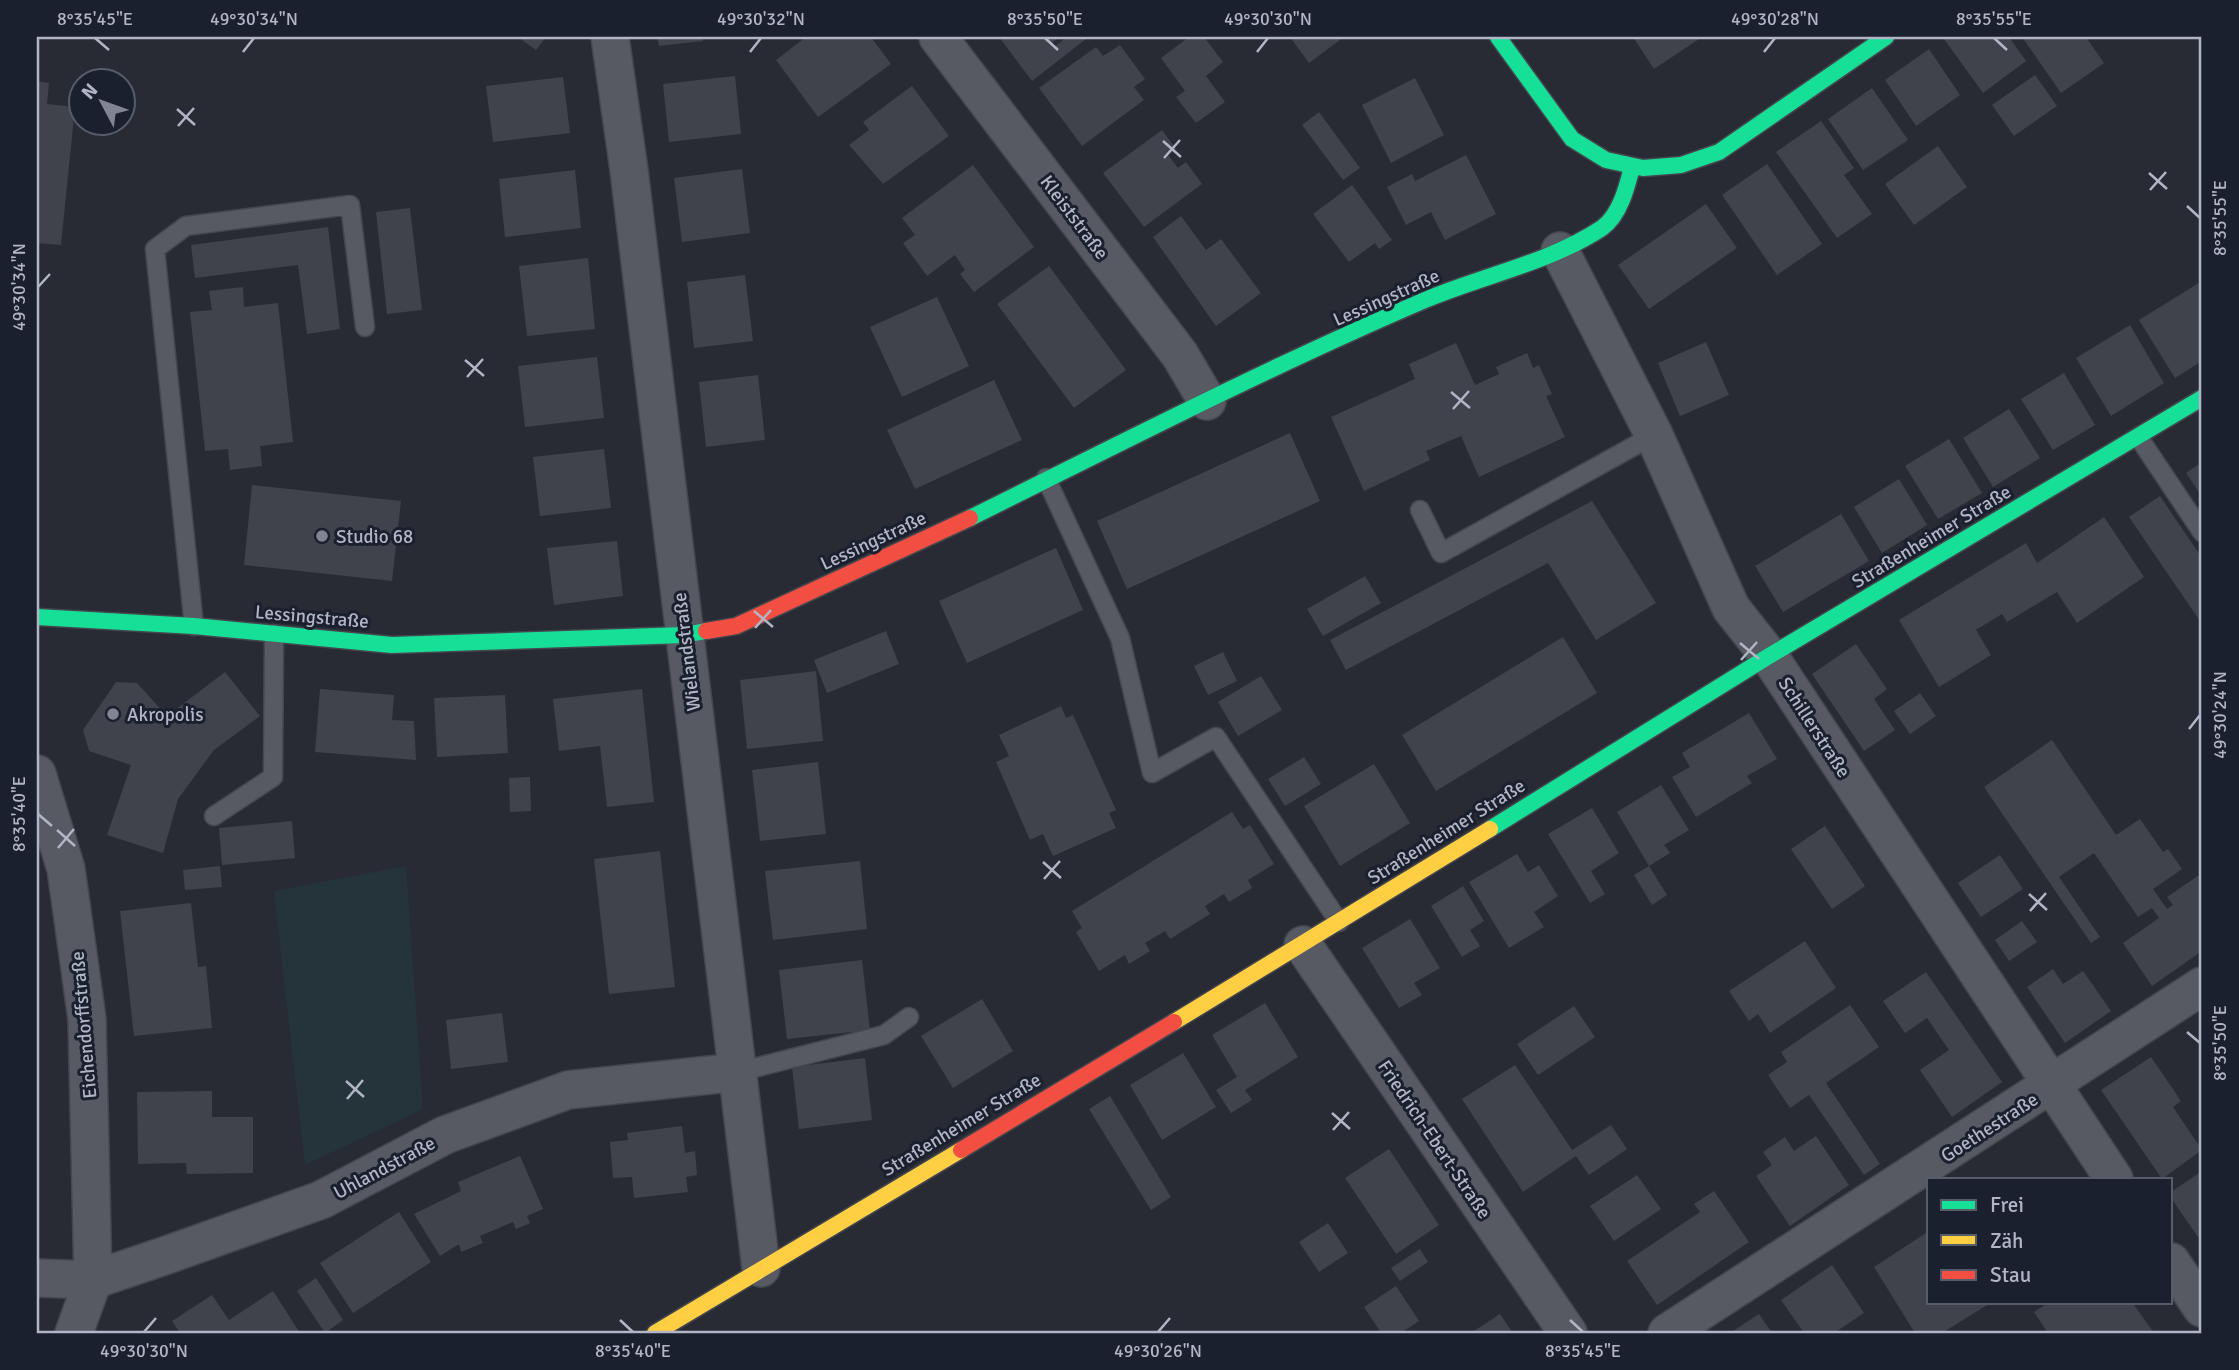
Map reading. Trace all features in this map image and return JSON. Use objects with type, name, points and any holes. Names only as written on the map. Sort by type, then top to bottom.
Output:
[{"type":"street","name":"Wielandstraße","points":[[610,37],[629,170],[761,1268]]},
{"type":"street","name":"Kleiststraße","points":[[938,37],[1180,355],[1207,401]]},
{"type":"street","points":[[1498,37],[1572,139],[1586,152],[1632,167],[1660,171],[1692,165],[1719,152],[1886,37]]},
{"type":"street","name":"Lessingstraße","points":[[37,617],[194,626],[392,645],[684,635],[736,626],[925,540],[1046,478],[1427,299],[1560,251],[1605,226],[1625,197],[1632,167]]},
{"type":"street","name":"Schillerstraße","points":[[1560,251],[1654,435],[1731,608],[1769,656],[2113,1178]]},
{"type":"street","name":"Straßenheimer Straße","points":[[655,1333],[1303,945],[1769,656],[2139,438],[2202,398]]},
{"type":"street","name":"Eichendorffstraße","points":[[37,774],[66,869],[87,1019],[93,1280]]},
{"type":"street","name":"Friedrich-Ebert-Straße","points":[[1303,945],[1568,1333]]},
{"type":"street","name":"Goethestraße","points":[[1667,1333],[2051,1087],[2202,986]]},
{"type":"street","name":"Uhlandstraße","points":[[37,1278],[93,1280],[321,1200],[445,1135],[568,1090],[738,1072]]},
{"type":"street","points":[[2172,1263],[2202,1308]]},
{"type":"street","points":[[74,1333],[93,1280]]},
{"type":"lane","points":[[194,626],[155,250],[186,226],[350,205],[365,327]]},
{"type":"lane","points":[[1420,510],[1441,553],[1654,435]]},
{"type":"lane","points":[[2139,438],[2202,532]]},
{"type":"lane","points":[[1046,478],[1120,638],[1152,773],[1216,737],[1339,922]]},
{"type":"lane","points":[[214,816],[273,777],[274,634]]},
{"type":"lane","points":[[738,1072],[884,1035],[909,1017]]},
{"type":"shaded area","points":[[406,866],[423,1109],[305,1165],[274,891]]},
{"type":"building","points":[[518,37],[546,37],[536,50]]},
{"type":"building","points":[[657,37],[703,37],[703,41],[659,46]]},
{"type":"building","points":[[806,37],[871,37],[891,64],[818,117],[776,60]]},
{"type":"building","points":[[999,37],[1060,37],[1052,43],[1054,47],[1067,37],[1086,39],[1032,81]]},
{"type":"building","points":[[1189,37],[1204,37],[1223,62],[1206,76],[1225,102],[1196,123],[1176,97],[1185,91],[1161,58]]},
{"type":"building","points":[[1290,37],[1344,37],[1309,63]]},
{"type":"building","points":[[1633,37],[1702,37],[1654,69]]},
{"type":"building","points":[[2009,37],[2026,61],[1983,93],[1944,39]]},
{"type":"building","points":[[2022,37],[2086,37],[2104,63],[2061,93]]},
{"type":"building","points":[[1120,45],[1145,79],[1134,87],[1144,100],[1082,146],[1039,88],[1096,47],[1103,56]]},
{"type":"building","points":[[1929,49],[1960,95],[1916,126],[1885,80]]},
{"type":"building","points":[[2035,75],[2057,106],[2014,136],[1992,105]]},
{"type":"building","points":[[735,76],[741,134],[669,142],[663,84]]},
{"type":"building","points":[[563,77],[570,133],[493,142],[486,86]]},
{"type":"building","points":[[1415,78],[1444,135],[1391,163],[1362,105]]},
{"type":"building","points":[[37,81],[49,83],[47,104],[66,106],[66,136],[72,136],[61,245],[37,243]]},
{"type":"building","points":[[912,86],[949,136],[883,184],[849,145],[869,130],[863,122]]},
{"type":"building","points":[[1872,88],[1908,140],[1863,170],[1828,119]]},
{"type":"building","points":[[1319,112],[1360,168],[1343,180],[1302,125]]},
{"type":"building","points":[[1821,121],[1854,168],[1844,175],[1872,214],[1837,238],[1776,152]]},
{"type":"building","points":[[1162,130],[1176,149],[1168,155],[1178,168],[1186,162],[1202,184],[1144,227],[1103,173]]},
{"type":"building","points":[[1938,146],[1967,187],[1914,225],[1885,184]]},
{"type":"building","points":[[1466,155],[1496,214],[1445,240],[1431,212],[1406,225],[1387,187],[1412,174],[1415,181]]},
{"type":"building","points":[[1767,164],[1822,244],[1777,275],[1722,195]]},
{"type":"building","points":[[973,165],[1034,247],[974,292],[960,274],[965,270],[955,255],[927,276],[903,243],[915,235],[902,218]]},
{"type":"building","points":[[742,169],[750,233],[682,242],[674,178]]},
{"type":"building","points":[[575,170],[581,228],[505,237],[499,179]]},
{"type":"building","points":[[1352,185],[1392,240],[1379,249],[1375,243],[1349,262],[1313,214]]},
{"type":"building","points":[[1706,204],[1737,248],[1649,309],[1618,265]]},
{"type":"building","points":[[410,208],[422,310],[387,314],[376,212]]},
{"type":"building","points":[[1181,216],[1206,250],[1221,239],[1261,293],[1216,326],[1153,237]]},
{"type":"building","points":[[328,227],[340,329],[307,334],[298,265],[195,278],[191,245]]},
{"type":"building","points":[[588,258],[595,329],[527,336],[519,266]]},
{"type":"building","points":[[1049,266],[1126,370],[1074,408],[997,304]]},
{"type":"building","points":[[745,275],[753,341],[694,348],[687,282]]},
{"type":"building","points":[[2202,281],[2202,361],[2175,378],[2139,320]]},
{"type":"building","points":[[243,287],[244,307],[278,303],[293,442],[260,446],[262,466],[230,470],[228,449],[205,451],[190,312],[212,310],[209,291]]},
{"type":"building","points":[[937,297],[969,366],[902,397],[870,327]]},
{"type":"building","points":[[2130,325],[2164,383],[2111,416],[2076,358]]},
{"type":"building","points":[[1706,342],[1729,395],[1680,416],[1658,363]]},
{"type":"building","points":[[1456,343],[1475,385],[1499,374],[1496,367],[1527,353],[1533,368],[1539,365],[1552,394],[1546,396],[1565,437],[1479,477],[1461,436],[1426,451],[1430,460],[1364,491],[1331,417],[1415,379],[1409,364]]},
{"type":"building","points":[[597,357],[604,418],[525,427],[518,366]]},
{"type":"building","points":[[2064,373],[2095,425],[2053,450],[2021,399]]},
{"type":"building","points":[[758,375],[765,440],[706,447],[699,382]]},
{"type":"building","points":[[994,380],[1022,440],[915,489],[887,430]]},
{"type":"building","points":[[2009,409],[2040,458],[1993,487],[1963,438]]},
{"type":"building","points":[[1290,433],[1320,501],[1127,589],[1097,521]]},
{"type":"building","points":[[1949,439],[1982,493],[1938,519],[1905,466]]},
{"type":"building","points":[[604,449],[611,508],[540,516],[533,457]]},
{"type":"building","points":[[2202,462],[2202,497],[2186,473]]},
{"type":"building","points":[[1899,479],[1927,525],[1882,553],[1854,507]]},
{"type":"building","name":"Studio 68","points":[[252,485],[401,501],[392,581],[244,565]]},
{"type":"building","points":[[2160,496],[2202,558],[2202,624],[2129,517]]},
{"type":"building","points":[[1592,501],[1656,603],[1596,640],[1548,563],[1346,670],[1330,640]]},
{"type":"building","points":[[1841,514],[1869,561],[1783,612],[1755,566]]},
{"type":"building","points":[[2104,517],[2144,577],[2077,623],[2057,592],[2007,622],[2002,614],[1976,630],[1991,655],[1939,687],[1899,620],[2026,543],[2037,563]]},
{"type":"building","points":[[617,541],[623,596],[554,605],[547,548]]},
{"type":"building","points":[[1056,548],[1083,610],[967,663],[939,601]]},
{"type":"building","points":[[1365,576],[1381,603],[1323,636],[1307,609]]},
{"type":"building","points":[[886,631],[899,664],[827,693],[814,660]]},
{"type":"building","points":[[1563,637],[1597,693],[1436,791],[1402,735]]},
{"type":"building","points":[[1856,644],[1887,689],[1874,699],[1895,730],[1864,751],[1812,674]]},
{"type":"building","points":[[1223,652],[1237,681],[1208,695],[1194,666]]},
{"type":"building","points":[[816,671],[823,741],[747,749],[740,680]]},
{"type":"building","points":[[225,672],[260,716],[214,750],[178,799],[163,853],[107,835],[131,765],[89,751],[83,730],[116,682],[137,683],[167,716]]},
{"type":"building","points":[[1261,676],[1282,710],[1238,736],[1218,702]]},
{"type":"building","points":[[320,689],[394,695],[392,720],[414,721],[416,760],[315,752]]},
{"type":"building","points":[[642,689],[654,802],[607,807],[600,746],[559,751],[553,699]]},
{"type":"building","points":[[1920,693],[1936,716],[1910,734],[1894,711]]},
{"type":"building","points":[[505,695],[508,753],[437,757],[434,698]]},
{"type":"building","points":[[1061,706],[1066,718],[1073,715],[1116,810],[1109,813],[1116,828],[1053,856],[1043,834],[1030,840],[996,762],[1009,756],[999,735]]},
{"type":"building","points":[[1749,713],[1777,759],[1747,776],[1752,783],[1696,817],[1672,777],[1690,767],[1682,753]]},
{"type":"building","points":[[2052,740],[2116,835],[2140,819],[2163,852],[2168,849],[2182,869],[2153,889],[2167,909],[2173,905],[2167,897],[2202,873],[2202,951],[2152,986],[2123,943],[2159,918],[2152,908],[2138,917],[2094,853],[2059,877],[2100,937],[2091,943],[1984,787]]},
{"type":"building","points":[[1304,757],[1321,784],[1285,806],[1268,779]]},
{"type":"building","points":[[818,762],[826,834],[760,841],[752,770]]},
{"type":"building","points":[[1374,764],[1410,823],[1340,866],[1304,806]]},
{"type":"building","points":[[530,777],[531,811],[510,812],[509,778]]},
{"type":"building","points":[[1661,785],[1689,830],[1664,845],[1670,853],[1649,866],[1617,812]]},
{"type":"building","points":[[1592,808],[1619,853],[1591,871],[1605,894],[1590,903],[1548,834]]},
{"type":"building","points":[[1232,812],[1243,829],[1250,825],[1274,864],[1248,880],[1252,888],[1229,902],[1224,894],[1205,906],[1210,914],[1170,939],[1165,931],[1145,943],[1150,951],[1129,964],[1125,955],[1099,971],[1076,932],[1082,928],[1072,911]]},
{"type":"building","points":[[292,821],[295,858],[222,865],[219,828]]},
{"type":"building","points":[[1825,826],[1865,886],[1832,909],[1791,849]]},
{"type":"building","points":[[660,851],[675,987],[609,994],[594,859]]},
{"type":"building","points":[[1517,854],[1528,872],[1539,865],[1558,896],[1534,912],[1544,927],[1509,948],[1469,882]]},
{"type":"building","points":[[2000,855],[2023,889],[1981,917],[1958,883]]},
{"type":"building","points":[[860,861],[867,929],[773,940],[765,871]]},
{"type":"building","points":[[220,866],[222,887],[185,890],[183,870]]},
{"type":"building","points":[[1649,866],[1667,895],[1652,905],[1634,875]]},
{"type":"building","points":[[1463,886],[1484,921],[1470,930],[1480,946],[1462,957],[1431,906]]},
{"type":"building","points":[[191,903],[198,967],[206,966],[212,1028],[134,1036],[120,911]]},
{"type":"building","points":[[1410,919],[1440,968],[1414,983],[1422,995],[1399,1008],[1362,948]]},
{"type":"building","points":[[2022,921],[2037,942],[2009,961],[1995,940]]},
{"type":"building","points":[[1805,941],[1836,988],[1770,1033],[1758,1014],[1749,1021],[1729,991]]},
{"type":"building","points":[[862,960],[870,1030],[787,1039],[779,970]]},
{"type":"building","points":[[2053,969],[2063,984],[2083,971],[2111,1011],[2065,1043],[2027,987]]},
{"type":"building","points":[[1926,972],[2002,1082],[1952,1117],[1920,1070],[1949,1050],[1927,1018],[1905,1033],[1883,1001]]},
{"type":"building","points":[[982,999],[1013,1051],[953,1088],[921,1036]]},
{"type":"building","points":[[1265,1003],[1298,1057],[1245,1090],[1252,1100],[1231,1113],[1216,1090],[1237,1077],[1212,1035]]},
{"type":"building","points":[[1850,1005],[1879,1047],[1826,1083],[1880,1164],[1864,1175],[1809,1095],[1790,1108],[1768,1075],[1787,1062],[1781,1052]]},
{"type":"building","points":[[1574,1006],[1595,1037],[1538,1075],[1517,1044]]},
{"type":"building","points":[[502,1013],[508,1062],[451,1069],[446,1020]]},
{"type":"building","points":[[1183,1053],[1216,1107],[1162,1140],[1130,1085]]},
{"type":"building","points":[[2151,1057],[2181,1101],[2173,1107],[2202,1150],[2161,1178],[2101,1090]]},
{"type":"building","points":[[865,1058],[872,1120],[799,1129],[792,1067]]},
{"type":"building","points":[[1515,1065],[1572,1150],[1611,1125],[1627,1149],[1589,1175],[1576,1156],[1523,1192],[1462,1099]]},
{"type":"building","points":[[212,1091],[212,1117],[253,1117],[253,1173],[187,1174],[186,1163],[138,1164],[137,1092]]},
{"type":"building","points":[[1110,1096],[1171,1197],[1151,1210],[1089,1109]]},
{"type":"building","points":[[682,1126],[685,1153],[695,1151],[697,1175],[686,1177],[688,1192],[634,1198],[632,1177],[613,1178],[610,1142],[628,1140],[627,1133]]},
{"type":"building","points":[[1816,1136],[1849,1185],[1790,1226],[1756,1176],[1772,1165],[1763,1152],[1785,1137],[1794,1151]]},
{"type":"building","points":[[1389,1149],[1439,1225],[1396,1254],[1345,1178]]},
{"type":"building","points":[[520,1156],[543,1209],[527,1216],[530,1223],[516,1229],[513,1222],[480,1236],[483,1243],[461,1252],[459,1244],[440,1256],[414,1214],[461,1191],[458,1182]]},
{"type":"building","points":[[2202,1171],[2202,1235],[2198,1237],[2172,1199],[2172,1191]]},
{"type":"building","points":[[1637,1175],[1661,1209],[1614,1241],[1590,1206]]},
{"type":"building","points":[[1714,1191],[1749,1242],[1657,1305],[1627,1261],[1700,1212],[1694,1204]]},
{"type":"building","points":[[399,1212],[431,1262],[353,1313],[320,1263]]},
{"type":"building","points":[[1328,1223],[1348,1253],[1319,1272],[1299,1242]]},
{"type":"building","points":[[1927,1232],[1927,1304],[1989,1304],[1942,1333],[1915,1333],[1874,1267]]},
{"type":"building","points":[[1420,1249],[1428,1262],[1400,1281],[1391,1268]]},
{"type":"building","points":[[1832,1265],[1864,1313],[1834,1333],[1804,1333],[1781,1300]]},
{"type":"building","points":[[316,1278],[343,1320],[325,1333],[297,1291]]},
{"type":"building","points":[[1396,1286],[1419,1321],[1401,1333],[1381,1333],[1364,1307]]},
{"type":"building","points":[[273,1291],[300,1333],[180,1333],[172,1321],[212,1295],[229,1320]]},
{"type":"building","points":[[2046,1304],[2133,1304],[2154,1333],[2048,1333],[2034,1312]]},
{"type":"building","points":[[1500,1314],[1513,1333],[1471,1333]]},
{"type":"building","points":[[1759,1314],[1772,1333],[1730,1333]]},
{"type":"traffic: fast","points":[[1498,37],[1572,139],[1606,160],[1643,168],[1681,165],[1719,152],[1886,37]]},
{"type":"traffic: fast","points":[[970,518],[1367,325],[1447,291],[1538,260],[1582,240],[1602,228],[1614,216],[1632,167]]},
{"type":"traffic: fast","points":[[1490,829],[1769,656],[2202,398]]},
{"type":"traffic: fast","points":[[37,617],[194,626],[392,645],[684,635],[706,631]]},
{"type":"traffic: slow","points":[[1174,1022],[1490,829]]},
{"type":"traffic: slow","points":[[655,1333],[961,1150]]},
{"type":"traffic: jam","points":[[706,631],[736,626],[970,518]]},
{"type":"traffic: jam","points":[[961,1150],[1174,1022]]},
{"type":"place","name":"Studio 68","points":[[322,536]]},
{"type":"place","name":"Akropolis","points":[[113,714]]}]
